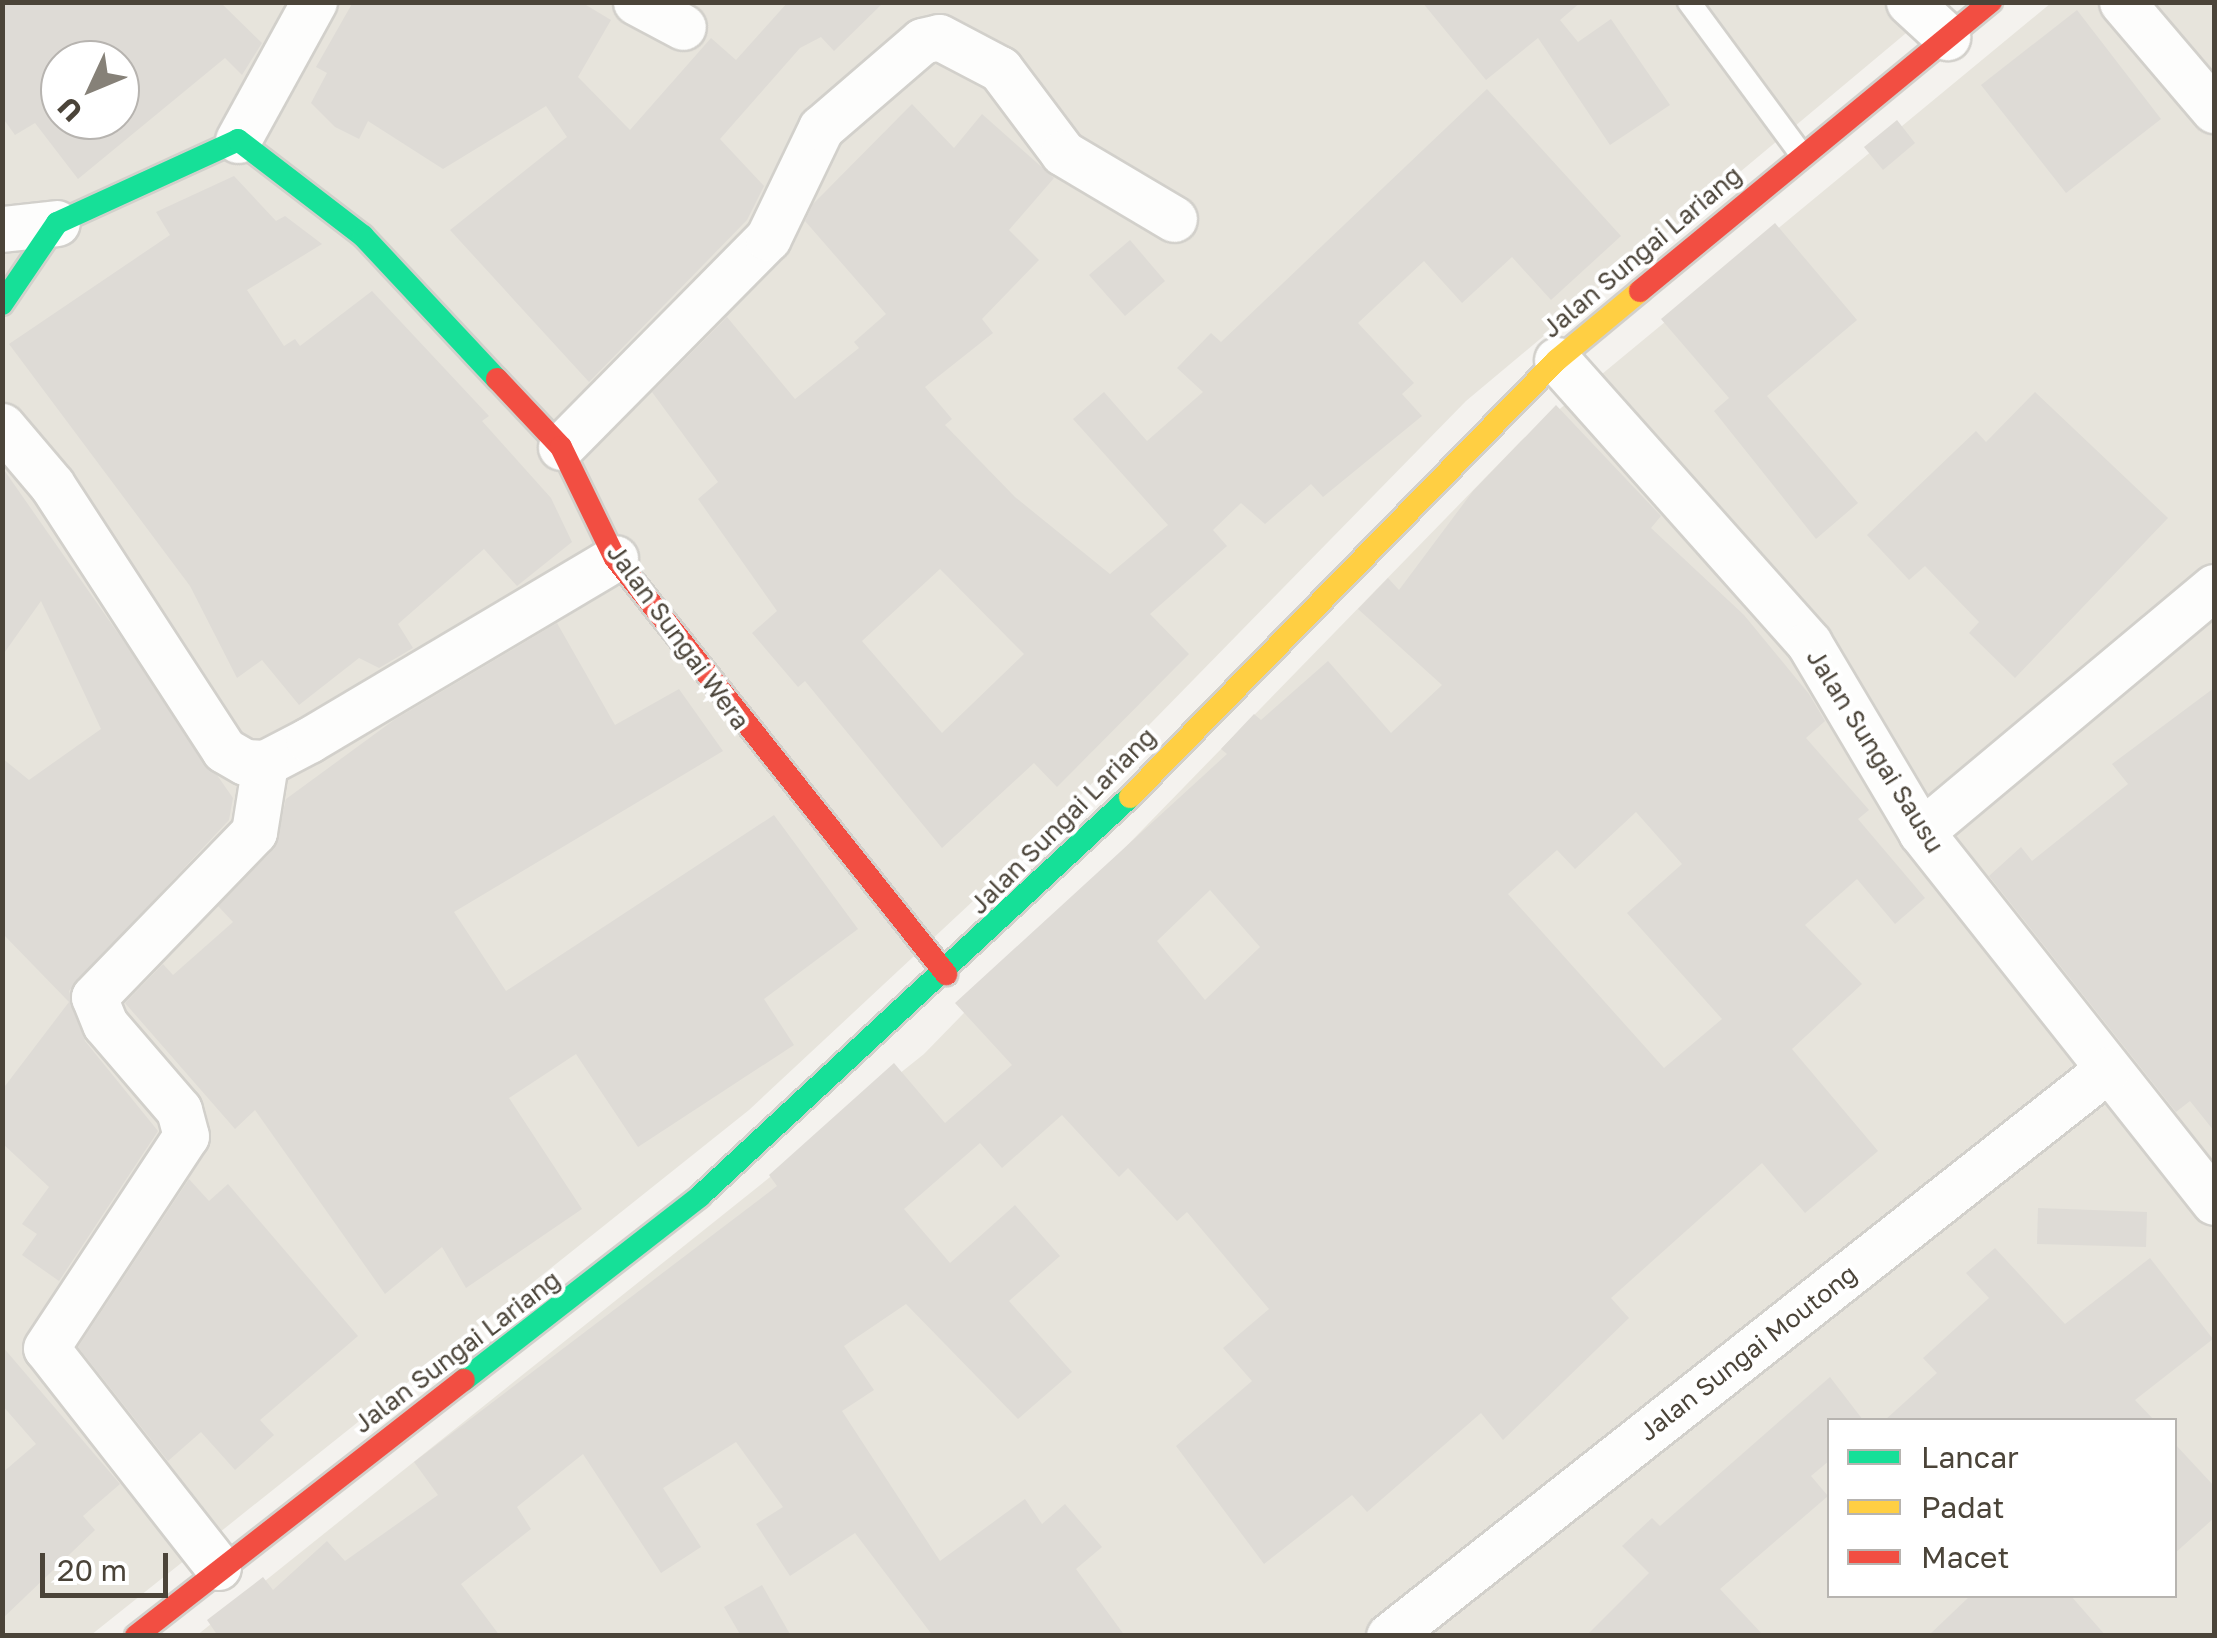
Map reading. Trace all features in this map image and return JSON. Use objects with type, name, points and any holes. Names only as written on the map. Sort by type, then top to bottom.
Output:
[{"type":"street","points":[[2,229],[57,222],[238,140],[314,2]]},
{"type":"street","points":[[636,2],[682,27]]},
{"type":"street","points":[[1909,2],[1947,37]]},
{"type":"street","name":"Jalan Sungai Lariang","points":[[136,1636],[218,1568],[700,1196],[946,974],[1557,360],[1802,154],[1991,2]]},
{"type":"street","points":[[2122,2],[2214,110]]},
{"type":"street","points":[[561,447],[768,238],[821,128],[922,41],[938,36],[1000,69],[1064,153],[1174,219]]},
{"type":"street","name":"Jalan Sungai Wera","points":[[238,140],[363,236],[561,447],[615,558],[946,974]]},
{"type":"street","points":[[2,304],[57,222]]},
{"type":"street","name":"Jalan Sungai Sausu","points":[[1557,360],[1808,643],[1921,832],[2214,1202]]},
{"type":"street","points":[[2,426],[52,484],[224,750],[265,763],[615,558]]},
{"type":"street","points":[[1921,832],[2214,587]]},
{"type":"street","points":[[218,1568],[46,1348],[186,1136],[179,1110],[106,1024],[94,997],[252,835],[265,763]]},
{"type":"street","name":"Jalan Sungai Moutong","points":[[1389,1636],[2106,1070]]},
{"type":"lane","points":[[1688,2],[1802,154]]},
{"type":"shaded area","points":[[3,3],[1942,3],[1466,401],[1017,860],[749,1110],[91,1635],[3,1636]]},
{"type":"shaded area","points":[[2051,3],[2214,3],[2214,1635],[196,1636],[924,1054],[1521,441]]},
{"type":"building","points":[[2,2],[220,2],[262,43],[242,75],[225,58],[140,128],[140,40],[40,40],[40,130],[35,123],[15,135],[2,117]]},
{"type":"building","points":[[353,2],[581,2],[611,20],[578,77],[630,130],[711,38],[736,60],[788,2],[884,2],[834,51],[821,37],[800,48],[720,139],[764,186],[747,220],[589,382],[450,230],[567,137],[546,106],[443,169],[368,121],[359,139],[335,127],[311,103],[327,73],[316,67]]},
{"type":"building","points":[[1422,2],[1581,2],[1560,20],[1578,42],[1611,19],[1670,105],[1610,145],[1538,38],[1486,80]]},
{"type":"building","points":[[2077,10],[2161,119],[2066,193],[1981,85]]},
{"type":"building","points":[[1487,89],[1621,236],[1551,300],[1512,257],[1462,303],[1424,261],[1358,323],[1414,383],[1402,394],[1422,416],[1323,497],[1311,484],[1265,524],[1241,503],[1213,530],[1227,546],[1150,614],[1189,654],[1057,787],[1034,763],[942,848],[805,681],[798,687],[752,633],[777,611],[698,499],[718,482],[652,392],[727,317],[795,399],[859,348],[854,342],[886,314],[805,221],[813,204],[912,104],[954,148],[982,114],[1054,178],[1009,230],[1039,260],[982,319],[993,333],[925,387],[952,419],[945,425],[1015,497],[1110,574],[1168,525],[1073,419],[1104,392],[1147,441],[1203,392],[1177,368],[1211,333],[1221,342]],"holes":[[[940,569],[1024,654],[942,733],[862,641]]]},
{"type":"building","points":[[1897,120],[1915,143],[1883,170],[1864,147]]},
{"type":"building","points":[[48,140],[125,140],[78,179]]},
{"type":"building","points":[[234,176],[276,221],[285,216],[322,244],[247,290],[284,346],[295,339],[300,346],[372,291],[489,416],[482,421],[551,498],[572,542],[517,586],[484,549],[398,624],[413,648],[379,668],[359,658],[299,705],[262,660],[237,678],[190,586],[9,344],[170,235],[156,212]]},
{"type":"building","points":[[1775,223],[1857,320],[1767,396],[1858,503],[1816,539],[1714,411],[1729,398],[1661,319]]},
{"type":"building","points":[[1130,240],[1165,281],[1125,316],[1089,275]]},
{"type":"building","points":[[2035,392],[2168,518],[2015,678],[1969,633],[1979,622],[1925,566],[1909,580],[1867,535],[1976,431],[1986,442]]},
{"type":"building","points":[[1556,405],[1661,516],[1651,528],[1744,615],[1809,694],[1825,721],[1806,738],[1869,810],[1858,819],[1925,898],[1895,924],[1857,879],[1805,925],[1862,984],[1792,1049],[1878,1151],[1805,1213],[1762,1163],[1611,1298],[1629,1318],[1503,1440],[1481,1413],[1367,1512],[1352,1495],[1264,1564],[1176,1446],[1252,1381],[1223,1348],[1269,1309],[1187,1212],[1177,1221],[1128,1168],[1119,1177],[1062,1115],[1002,1168],[980,1143],[904,1209],[950,1263],[1015,1205],[1060,1256],[1009,1301],[1072,1372],[1018,1419],[906,1304],[844,1346],[874,1390],[842,1411],[940,1561],[1025,1499],[1042,1524],[1065,1504],[1102,1547],[1076,1569],[1125,1636],[933,1636],[855,1533],[790,1576],[756,1524],[783,1507],[736,1442],[663,1488],[701,1547],[661,1573],[583,1454],[517,1507],[531,1529],[461,1584],[500,1636],[218,1636],[207,1620],[263,1577],[273,1590],[327,1541],[345,1561],[438,1495],[414,1462],[777,1186],[769,1175],[894,1063],[945,1123],[1012,1065],[955,1003],[1227,754],[1221,749],[1254,714],[1261,720],[1328,661],[1391,733],[1442,685],[1358,609],[1388,578],[1399,590],[1473,491]],"holes":[[[1636,812],[1682,864],[1627,913],[1722,1019],[1664,1068],[1508,894],[1557,850],[1575,869]],[[1210,890],[1260,947],[1205,1000],[1157,941]]]},
{"type":"building","points":[[2,467],[233,798],[229,820],[69,991],[85,1041],[158,1131],[59,1281],[22,1255],[37,1234],[22,1224],[49,1187],[2,1143],[2,1090],[69,1002],[2,933],[2,758],[29,780],[101,729],[41,601],[2,656]]},
{"type":"building","points":[[557,623],[615,725],[679,689],[723,751],[454,912],[506,991],[774,815],[858,929],[764,999],[794,1045],[638,1147],[576,1054],[509,1098],[582,1209],[466,1288],[442,1247],[385,1294],[255,1110],[235,1129],[125,1003],[163,964],[173,975],[233,922],[218,906],[274,849],[286,799],[394,720]]},
{"type":"building","points":[[2214,688],[2214,1131],[2190,1101],[2176,1112],[1989,876],[2021,847],[2032,861],[2128,784],[2112,764]]},
{"type":"building","points":[[189,1179],[209,1201],[228,1184],[358,1336],[260,1420],[274,1435],[235,1470],[201,1432],[168,1461],[78,1347]]},
{"type":"building","points":[[2038,1208],[2147,1212],[2146,1247],[2037,1244]]},
{"type":"building","points":[[1995,1248],[2065,1324],[2150,1258],[2213,1339],[2135,1400],[2152,1418],[1887,1418],[1937,1373],[1923,1358],[1989,1298],[1966,1273]]},
{"type":"building","points":[[2,1346],[120,1484],[83,1516],[95,1530],[2,1619],[2,1473],[36,1444],[2,1405]]},
{"type":"building","points":[[1830,1377],[1861,1418],[1827,1418],[1827,1463],[1811,1476],[1827,1497],[1720,1589],[1764,1636],[1586,1636],[1649,1573],[1622,1546],[1652,1518],[1660,1526]]},
{"type":"building","points":[[2177,1446],[2214,1486],[2214,1518],[2177,1551]]},
{"type":"building","points":[[762,1585],[791,1636],[741,1636],[724,1607]]},
{"type":"building","points":[[1968,1598],[2073,1598],[2106,1636],[1928,1636]]},
{"type":"traffic: fast","points":[[2,304],[57,223],[238,140],[363,236],[497,379]]},
{"type":"traffic: fast","points":[[464,1380],[700,1196],[1130,797]]},
{"type":"traffic: slow","points":[[1130,797],[1557,360],[1640,291]]},
{"type":"traffic: jam","points":[[1640,291],[1991,2]]},
{"type":"traffic: jam","points":[[497,379],[561,447],[615,558],[946,974]]},
{"type":"traffic: jam","points":[[136,1636],[464,1380]]}]
